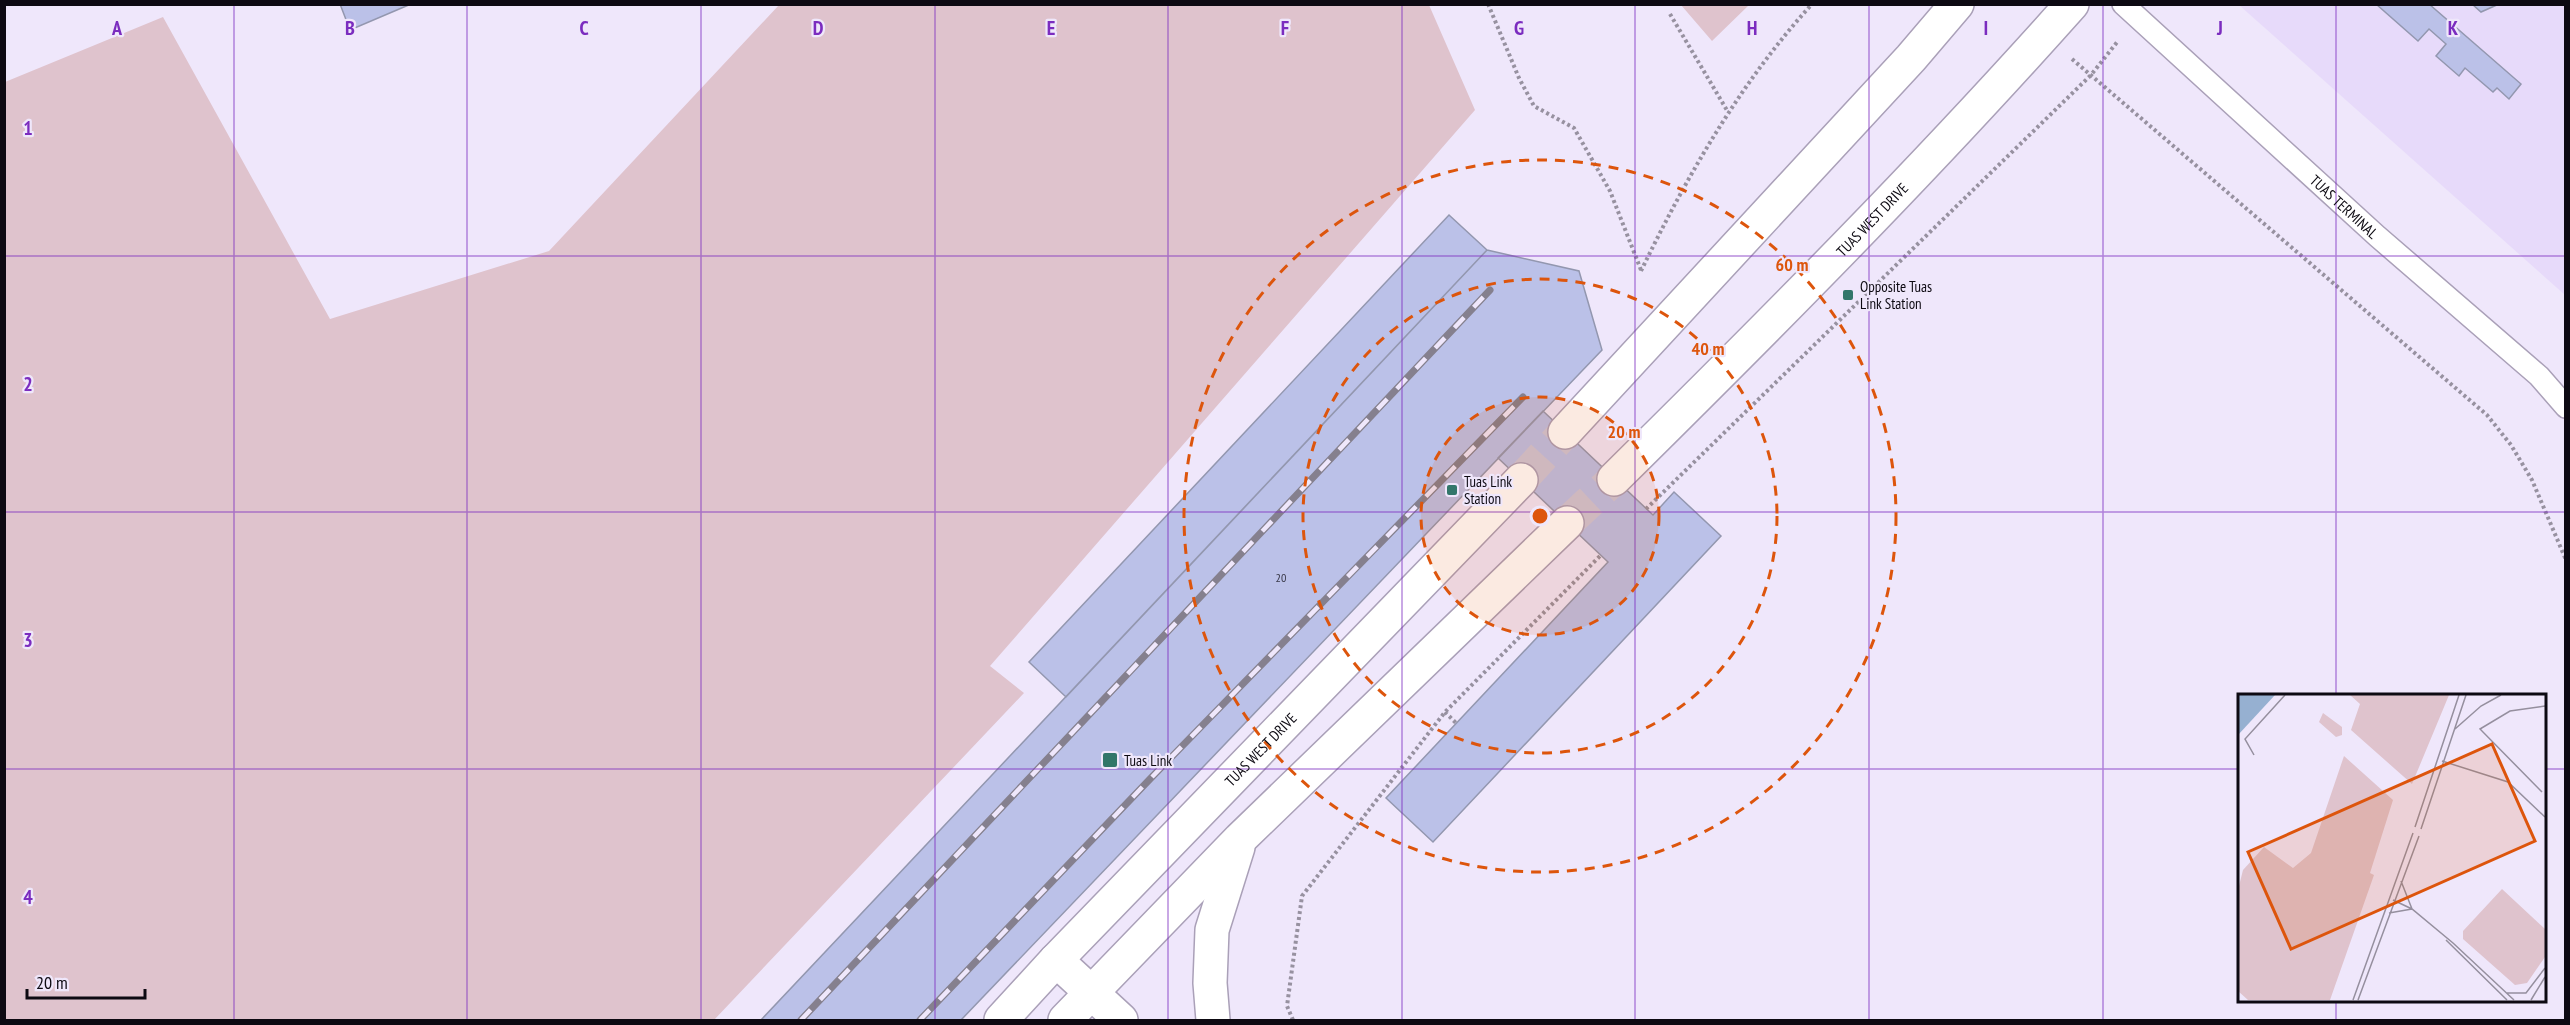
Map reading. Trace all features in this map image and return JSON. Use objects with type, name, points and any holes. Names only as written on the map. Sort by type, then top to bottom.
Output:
[{"type":"main road","points":[[1565,432],[1911,58],[1957,4]]},
{"type":"main road","name":"TUAS WEST DRIVE","points":[[1614,478],[1796,300],[2072,4]]},
{"type":"main road","name":"TUAS WEST DRIVE","points":[[1001,1020],[1056,960],[1521,480]]},
{"type":"main road","points":[[1065,1020],[1240,839],[1567,523]]},
{"type":"main road","points":[[1213,1020],[1210,983],[1212,930],[1240,839]]},
{"type":"main road","points":[[1056,960],[1121,1020]]},
{"type":"lane","name":"TUAS TERMINAL","points":[[2130,11],[2377,236],[2539,376],[2565,407]]},
{"type":"path","points":[[1488,4],[1519,78],[1534,106],[1574,128],[1610,190],[1641,271],[1671,211],[1728,112],[1812,4]]},
{"type":"path","points":[[1646,509],[2091,75],[2130,11]]},
{"type":"path","points":[[1670,14],[1728,112]]},
{"type":"path","points":[[2044,36],[2487,415],[2511,445],[2532,480],[2565,560]]},
{"type":"path","points":[[1293,1020],[1287,1006],[1302,896],[1445,712],[1601,555]]},
{"type":"path","points":[[1445,712],[1456,723]]},
{"type":"shaded area","points":[[779,5],[1429,5],[1475,110],[990,666],[1024,693],[714,1020],[5,1020],[5,82],[163,17],[330,319],[549,251]]},
{"type":"shaded area","points":[[1681,5],[1749,5],[1712,41]]},
{"type":"shaded area","points":[[2239,5],[2565,5],[2565,295]]},
{"type":"building","points":[[340,4],[411,4],[350,30]]},
{"type":"building","points":[[2376,4],[2429,4],[2521,84],[2509,99],[2497,88],[2493,92],[2465,68],[2459,76],[2436,56],[2446,44],[2429,29],[2418,41]]},
{"type":"building","points":[[2472,4],[2499,4],[2481,12]]},
{"type":"building","points":[[1449,215],[1487,250],[1066,697],[1029,662]]},
{"type":"building","points":[[1487,250],[1579,271],[1602,350],[961,1020],[761,1020]]},
{"type":"building","points":[[1543,411],[1653,515],[1674,492],[1721,536],[1433,842],[1386,798],[1608,562],[1498,458]]},
{"type":"tunnel","points":[[1521,480],[1565,432]]},
{"type":"tunnel","points":[[1567,523],[1614,479]]},
{"type":"railway","points":[[801,1020],[1490,290]]},
{"type":"railway","points":[[920,1020],[1150,779],[1523,397]]},
{"type":"place","name":"Opposite Tuas Link Station","points":[[1848,295]]},
{"type":"place","name":"Tuas Link Station","points":[[1452,490]]},
{"type":"place","name":"Tuas Link","points":[[1110,760]]}]
